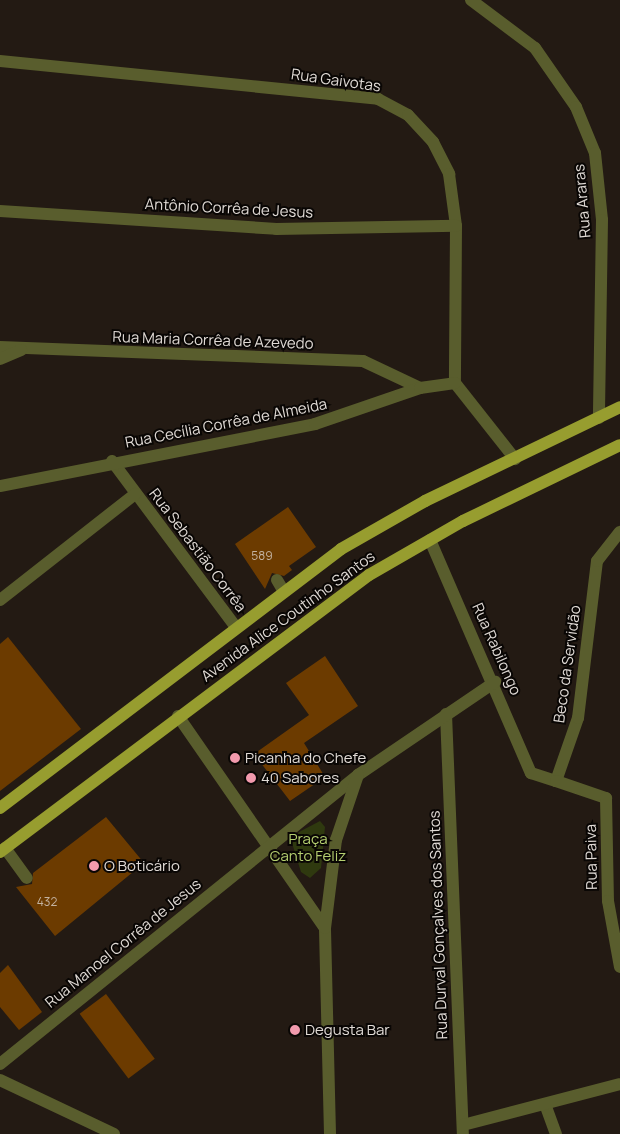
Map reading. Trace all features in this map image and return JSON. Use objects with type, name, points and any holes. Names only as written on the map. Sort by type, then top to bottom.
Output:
[{"type":"main road","name":"Avenida Alice Coutinho Santos","points":[[0,808],[235,626],[280,585],[366,534],[620,408]]},
{"type":"main road","name":"Avenida Alice Coutinho Santos","points":[[2,850],[178,716],[369,575],[430,540],[620,445]]},
{"type":"street","name":"Rua Araras","points":[[471,0],[535,48],[576,108],[595,153],[602,220],[599,418]]},
{"type":"street","name":"Rua Gaivotas","points":[[0,61],[378,99],[408,115],[433,142],[449,174],[456,226],[455,383]]},
{"type":"street","name":"Antônio Corrêa de Jesus","points":[[0,212],[276,229],[456,226]]},
{"type":"street","name":"Rua Maria Corrêa de Azevedo","points":[[0,347],[363,362],[420,388]]},
{"type":"street","points":[[0,359],[23,349]]},
{"type":"street","name":"Rua Cecília Corrêa de Almeida","points":[[0,486],[112,461],[315,424],[420,388],[455,383]]},
{"type":"street","points":[[455,383],[516,458]]},
{"type":"street","name":"Rua Sebastião Corrêa","points":[[112,461],[235,626]]},
{"type":"street","name":"Rua Sebastião Corrêa","points":[[0,600],[135,494]]},
{"type":"street","name":"Beco da Servidão","points":[[556,780],[578,718],[597,561],[620,532]]},
{"type":"street","name":"Rua Rabilongo","points":[[430,540],[495,682],[532,773],[556,780]]},
{"type":"street","name":"Rua Manoel Corrêa de Jesus","points":[[0,1064],[358,775],[495,682]]},
{"type":"street","name":"Rua Durval Gonçalves dos Santos","points":[[446,714],[463,1129]]},
{"type":"street","points":[[178,716],[267,847],[325,928]]},
{"type":"street","points":[[330,1134],[325,928],[336,840],[358,775]]},
{"type":"street","name":"Rua Paiva","points":[[556,780],[606,798],[608,901],[620,967]]},
{"type":"street","points":[[2,850],[27,878]]},
{"type":"street","points":[[0,1080],[114,1134]]},
{"type":"street","points":[[463,1129],[620,1084]]},
{"type":"street","points":[[546,1104],[556,1134]]},
{"type":"green space","name":"Praça Canto Feliz","points":[[320,821],[325,827],[321,868],[310,878],[301,872],[292,843],[299,832]]},
{"type":"building","points":[[288,507],[316,547],[289,566],[292,570],[284,576],[272,573],[265,589],[235,544]]},
{"type":"building","points":[[8,637],[81,729],[0,791],[0,644]]},
{"type":"building","points":[[325,656],[358,706],[304,743],[325,777],[290,801],[254,754],[309,715],[286,683]]},
{"type":"building","name":"O Boticário","points":[[106,817],[144,863],[55,936],[16,887],[32,884],[33,873]]},
{"type":"building","points":[[8,965],[42,1012],[19,1030],[0,1007],[0,973]]},
{"type":"building","points":[[106,994],[155,1059],[128,1079],[80,1014]]},
{"type":"place","name":"Picanha do Chefe","points":[[235,758]]},
{"type":"place","name":"40 Sabores","points":[[251,778]]},
{"type":"place","name":"O Boticário","points":[[94,866]]},
{"type":"place","name":"Degusta Bar","points":[[295,1030]]}]
